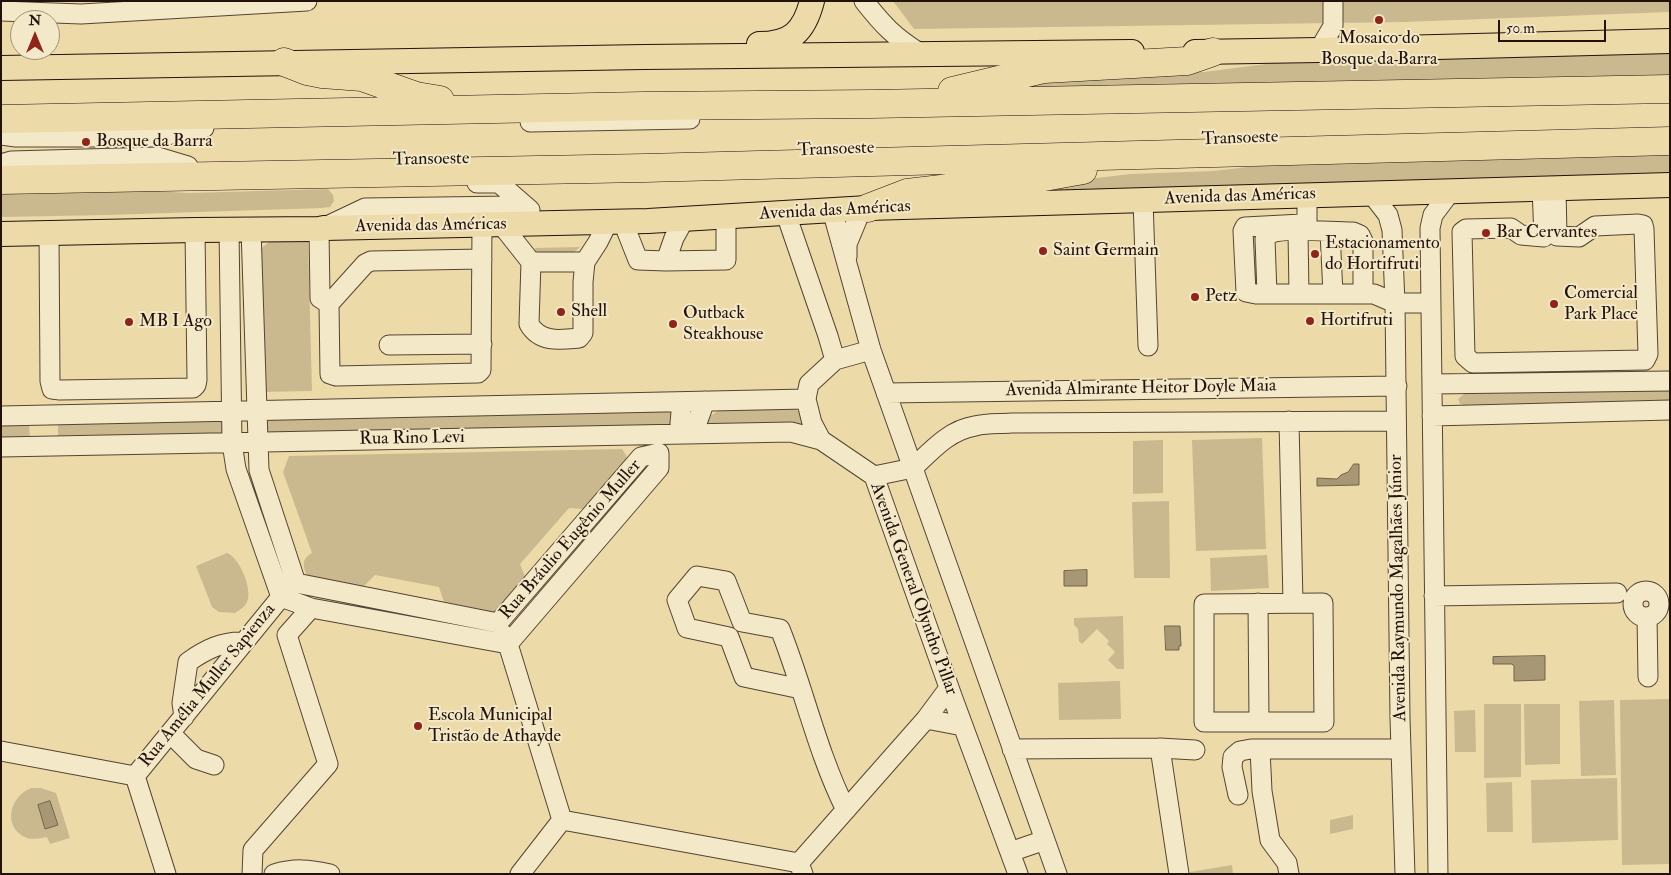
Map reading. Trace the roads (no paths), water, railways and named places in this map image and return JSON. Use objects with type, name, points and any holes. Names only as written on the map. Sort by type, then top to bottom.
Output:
[{"type":"highway","points":[[871,104],[954,91],[1044,69],[1187,61],[1213,52]]},
{"type":"highway","points":[[284,62],[315,72],[362,77],[422,98],[498,109]]},
{"type":"highway","points":[[1,119],[1670,89]]},
{"type":"highway","points":[[1,180],[645,168],[1670,141]]},
{"type":"highway","points":[[865,208],[908,193],[1044,177],[1133,162],[1241,158],[1252,152]]},
{"type":"main road","points":[[731,56],[751,44],[785,42],[797,32],[804,22],[812,1]]},
{"type":"main road","points":[[1,68],[920,53],[1213,52],[1670,41]]},
{"type":"main road","name":"Avenida das Américas","points":[[1,234],[491,225],[540,217],[616,222],[786,214],[865,208],[1670,185]]},
{"type":"street","points":[[1,11],[81,14],[307,1]]},
{"type":"street","points":[[864,1],[884,26],[900,40],[920,53]]},
{"type":"street","points":[[1319,50],[1333,26],[1333,1]]},
{"type":"street","name":"Transoeste","points":[[1,131],[1670,101]]},
{"type":"street","points":[[1,135],[16,137],[157,137],[204,128]]},
{"type":"street","name":"Transoeste","points":[[1,169],[634,156],[1670,128]]},
{"type":"street","points":[[1,164],[11,161],[158,156],[188,166]]},
{"type":"street","points":[[288,174],[308,185],[499,183],[540,217]]},
{"type":"street","points":[[1549,188],[1550,236]]},
{"type":"street","name":"Avenida Raymundo Magalhães Júnior","points":[[1438,874],[1430,228],[1433,215],[1451,191]]},
{"type":"street","name":"Avenida Raymundo Magalhães Júnior","points":[[1371,193],[1388,215],[1392,230],[1397,386],[1394,718],[1401,748],[1405,874]]},
{"type":"street","points":[[1307,194],[1307,222],[1302,224],[1245,227],[1243,231],[1246,292],[1267,294],[1374,294],[1395,303],[1430,303]]},
{"type":"street","points":[[1144,200],[1148,346]]},
{"type":"street","points":[[329,304],[320,298],[321,229],[365,208],[510,206],[540,217]]},
{"type":"street","points":[[847,263],[847,244],[865,208]]},
{"type":"street","points":[[832,210],[871,350],[1057,874]]},
{"type":"street","points":[[786,214],[835,360]]},
{"type":"street","points":[[531,262],[529,324],[534,333],[546,338],[579,338],[583,333],[585,262],[598,242],[616,222],[638,260],[726,260],[726,216]]},
{"type":"street","points":[[666,261],[674,238],[685,218]]},
{"type":"street","points":[[482,259],[371,261],[365,264],[329,304],[330,374],[336,376],[478,374],[481,370],[482,344],[482,259],[491,225],[531,262],[585,262]]},
{"type":"street","points":[[1643,225],[1648,354],[1645,360],[1473,363],[1468,360],[1464,352],[1462,232],[1466,229],[1512,228],[1521,235],[1550,236],[1579,237],[1589,228],[1595,226],[1643,225]]},
{"type":"street","points":[[49,234],[50,381],[52,388],[60,390],[193,388],[197,380],[195,230]]},
{"type":"street","points":[[240,230],[257,411],[259,470],[296,584],[498,623]]},
{"type":"street","points":[[240,230],[232,443],[236,469],[281,597]]},
{"type":"street","points":[[1267,294],[1266,239],[1268,235],[1274,232],[1353,232],[1360,235],[1363,240],[1363,294]]},
{"type":"street","points":[[1298,232],[1299,294]]},
{"type":"street","points":[[1330,232],[1333,294]]},
{"type":"street","points":[[389,345],[482,344]]},
{"type":"street","points":[[821,440],[812,422],[806,399],[809,384],[835,360],[871,350]]},
{"type":"street","points":[[1432,384],[1670,381]]},
{"type":"street","name":"Avenida Almirante Heitor Doyle Maia","points":[[886,393],[1397,386]]},
{"type":"street","name":"Rua Rino Levi","points":[[1,416],[806,399]]},
{"type":"street","points":[[682,402],[680,422],[682,434]]},
{"type":"street","points":[[658,453],[697,424],[705,402]]},
{"type":"street","points":[[1432,416],[1670,410]]},
{"type":"street","points":[[1289,421],[1293,603]]},
{"type":"street","name":"Avenida Almirante Heitor Doyle Maia","points":[[913,468],[954,433],[974,426],[1011,422],[1396,421]]},
{"type":"street","name":"Rua Rino Levi","points":[[1,447],[790,432],[821,440]]},
{"type":"street","name":"Avenida General Olyntho Pillar","points":[[821,440],[874,476],[949,688],[1018,874]]},
{"type":"street","name":"Rua Bráulio Eugênio Muller","points":[[508,644],[659,468],[658,453],[641,457],[498,623],[508,644],[562,820]]},
{"type":"street","points":[[874,476],[913,468]]},
{"type":"street","points":[[1299,513],[1299,538]]},
{"type":"street","points":[[801,688],[744,677],[729,637],[687,628],[677,600],[697,576],[726,581],[742,622],[780,629],[790,654],[832,781],[846,810]]},
{"type":"street","name":"Rua Amélia Muller Sapienza","points":[[135,776],[281,597],[296,584]]},
{"type":"street","points":[[1642,595],[1660,589],[1670,589]]},
{"type":"street","points":[[1434,596],[1617,593],[1642,595],[1657,599],[1657,616],[1648,677]]},
{"type":"street","name":"Rua Amélia Muller Sapienza","points":[[281,597],[311,608],[508,644]]},
{"type":"street","points":[[1258,603],[1259,722]]},
{"type":"street","points":[[1258,603],[1323,603],[1324,722],[1204,722],[1204,604],[1258,603]]},
{"type":"street","points":[[252,874],[253,850],[328,764],[286,635],[311,608]]},
{"type":"street","points":[[184,717],[182,703],[188,662],[204,650],[222,644],[244,642]]},
{"type":"street","points":[[770,683],[790,654]]},
{"type":"street","points":[[525,871],[562,820],[801,868],[864,787],[926,719],[949,688]]},
{"type":"street","points":[[926,719],[963,726]]},
{"type":"street","points":[[171,732],[176,740],[196,759],[214,765]]},
{"type":"street","points":[[1012,748],[1160,748],[1195,750]]},
{"type":"street","points":[[1160,748],[1179,874]]},
{"type":"street","points":[[1238,795],[1232,767],[1233,757],[1240,751],[1260,749],[1401,748]]},
{"type":"street","points":[[1260,749],[1262,791],[1270,840],[1287,863],[1289,874]]},
{"type":"street","points":[[1,751],[135,776],[166,874]]},
{"type":"street","points":[[832,781],[864,787]]},
{"type":"street","points":[[1010,852],[1045,840]]},
{"type":"street","points":[[274,874],[290,869],[313,870],[330,874]]},
{"type":"place","name":"Mosaico do Bosque da Barra","points":[[1379,20]]},
{"type":"place","name":"Bosque da Barra","points":[[86,142]]},
{"type":"place","name":"Bar Cervantes","points":[[1486,233]]},
{"type":"place","name":"Saint Germain","points":[[1043,251]]},
{"type":"place","name":"Estacionamento do Hortifruti","points":[[1315,254]]},
{"type":"place","name":"Petz","points":[[1195,297]]},
{"type":"place","name":"Comercial Park Place","points":[[1554,304]]},
{"type":"place","name":"Shell","points":[[561,312]]},
{"type":"place","name":"Hortifruti","points":[[1310,321]]},
{"type":"place","name":"MB I Ago","points":[[129,322]]},
{"type":"place","name":"Outback Steakhouse","points":[[673,324]]},
{"type":"place","name":"Escola Municipal Tristão de Athayde","points":[[418,726]]}]
